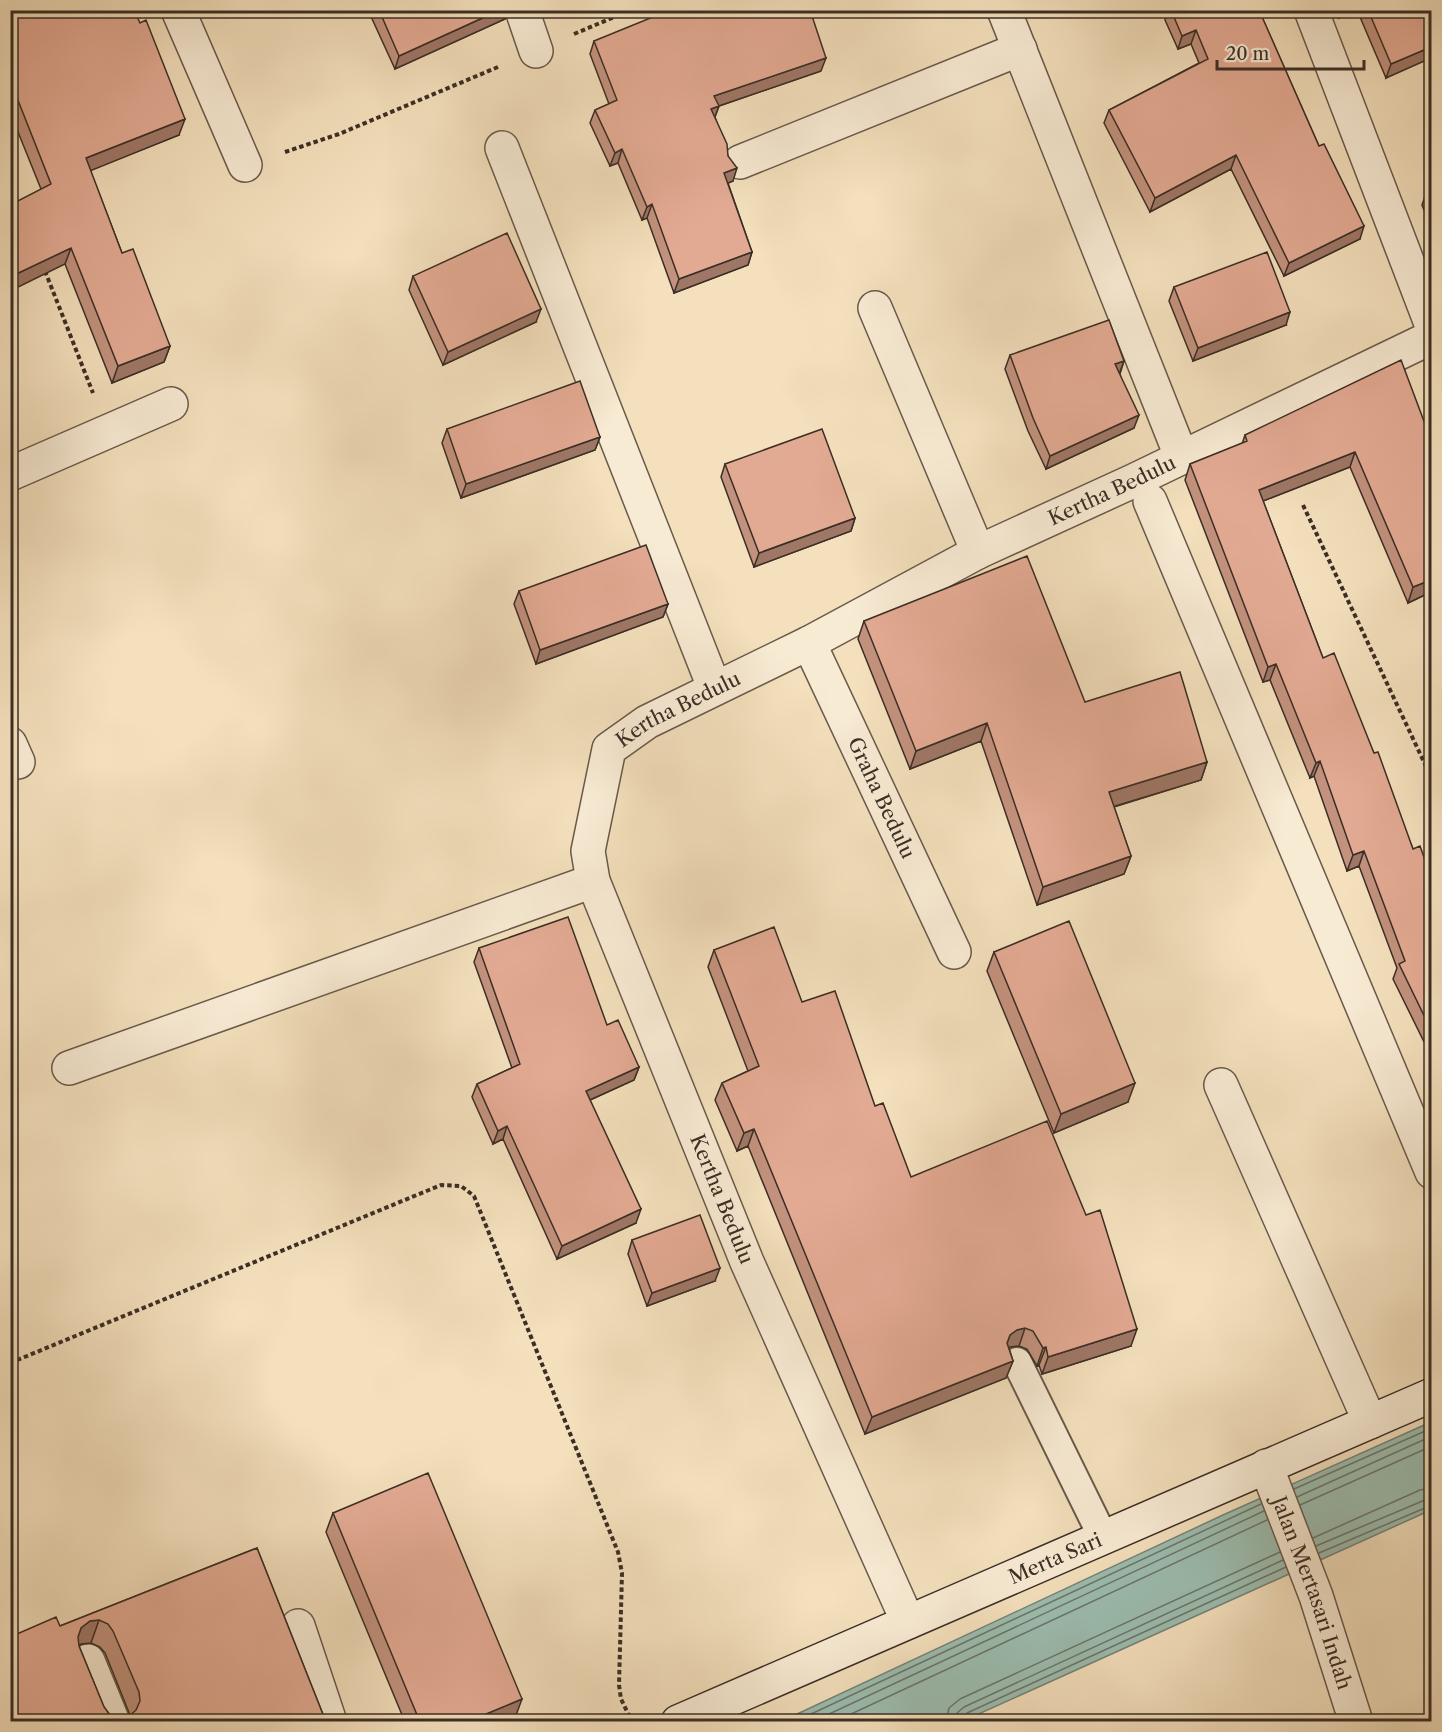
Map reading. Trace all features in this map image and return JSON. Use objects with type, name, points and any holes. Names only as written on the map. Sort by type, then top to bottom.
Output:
[{"type":"street","points":[[178,10],[245,165]]},
{"type":"street","points":[[522,10],[536,51]]},
{"type":"street","points":[[1004,10],[1181,456]]},
{"type":"street","points":[[1311,10],[1431,326]]},
{"type":"street","points":[[740,162],[1020,49]]},
{"type":"street","points":[[502,148],[714,687]]},
{"type":"street","points":[[875,308],[978,552]]},
{"type":"street","name":"Kertha Bedulu","points":[[908,1622],[747,1262],[593,881],[588,851],[609,749],[647,722],[714,687],[809,643],[978,552],[1133,481],[1431,338]]},
{"type":"street","points":[[10,474],[171,404]]},
{"type":"street","points":[[1150,501],[1431,1172]]},
{"type":"street","name":"Graha Bedulu","points":[[809,643],[954,952]]},
{"type":"street","points":[[69,1068],[593,881]]},
{"type":"street","points":[[1221,1085],[1370,1422]]},
{"type":"street","name":"Merta Sari","points":[[678,1722],[1103,1537],[1270,1476],[1370,1422],[1431,1395]]},
{"type":"street","name":"Jalan Mertasari Indah","points":[[1270,1476],[1316,1596],[1356,1722]]},
{"type":"street","points":[[298,1626],[330,1722]]},
{"type":"street","points":[[88,1662],[113,1722]]},
{"type":"lane","points":[[1017,1362],[1103,1537]]},
{"type":"path","points":[[245,165],[339,134],[631,10]]},
{"type":"path","points":[[42,265],[108,432]]},
{"type":"path","points":[[1303,505],[1431,779]]},
{"type":"path","points":[[10,1363],[441,1185],[461,1186],[474,1196],[618,1552],[622,1573],[619,1685],[621,1699],[632,1722]]},
{"type":"water","points":[[1431,1422],[1431,1510],[963,1721],[780,1722],[1223,1515]]},
{"type":"building","points":[[10,10],[134,10],[140,23],[146,20],[185,119],[86,158],[122,253],[133,249],[170,346],[118,366],[71,248],[10,277],[10,205],[51,184],[10,80]]},
{"type":"building","points":[[379,10],[500,10],[399,56]]},
{"type":"building","points":[[670,10],[810,10],[826,58],[714,96],[719,106],[711,109],[727,144],[728,156],[737,168],[724,173],[752,252],[679,279],[652,204],[647,207],[622,149],[615,153],[595,110],[617,100],[594,41]]},
{"type":"building","points":[[1171,10],[1259,10],[1319,146],[1324,144],[1364,226],[1289,263],[1236,155],[1155,198],[1109,110],[1208,59],[1196,30],[1182,36]]},
{"type":"building","points":[[1368,10],[1431,10],[1431,47],[1391,64]]},
{"type":"building","points":[[507,233],[541,309],[448,352],[413,276]]},
{"type":"building","points":[[1267,252],[1290,312],[1198,348],[1174,287]]},
{"type":"building","points":[[1109,320],[1124,361],[1115,364],[1139,415],[1050,456],[1033,418],[1010,355]]},
{"type":"building","points":[[1401,360],[1431,440],[1431,580],[1413,587],[1355,452],[1259,490],[1323,658],[1334,653],[1374,753],[1378,752],[1413,849],[1420,846],[1431,877],[1431,1030],[1399,964],[1405,961],[1364,851],[1353,855],[1320,761],[1316,763],[1276,664],[1268,667],[1190,464],[1247,441],[1245,435]]},
{"type":"building","points":[[580,381],[600,437],[466,484],[447,429]]},
{"type":"building","points":[[822,429],[855,518],[759,553],[725,464]]},
{"type":"building","points":[[646,545],[668,604],[540,650],[519,591]]},
{"type":"building","points":[[1027,556],[1085,702],[1180,672],[1207,762],[1109,792],[1131,856],[1043,887],[987,723],[916,751],[864,621]]},
{"type":"building","points":[[568,917],[607,1025],[618,1020],[639,1067],[586,1091],[641,1209],[562,1246],[507,1126],[498,1131],[477,1084],[520,1064],[479,948]]},
{"type":"building","points":[[1069,921],[1135,1083],[1061,1114],[994,952]]},
{"type":"building","points":[[774,927],[802,1002],[835,991],[875,1106],[883,1103],[911,1177],[1047,1121],[1086,1215],[1100,1210],[1137,1329],[1048,1357],[1046,1347],[1043,1348],[1033,1331],[1025,1328],[1017,1330],[1010,1335],[1007,1343],[1013,1361],[872,1417],[754,1129],[744,1133],[722,1083],[759,1066],[714,950]]},
{"type":"building","points":[[700,1215],[720,1268],[652,1293],[632,1240]]},
{"type":"building","points":[[428,1473],[522,1699],[467,1722],[420,1722],[333,1513]]},
{"type":"building","points":[[257,1548],[326,1722],[20,1722],[10,1699],[10,1637],[56,1617],[60,1626]],"holes":[[[99,1620],[108,1624],[139,1692],[140,1701],[136,1710],[128,1717],[119,1718],[110,1715],[104,1707],[79,1646],[78,1637],[81,1628],[90,1621]]]}]
